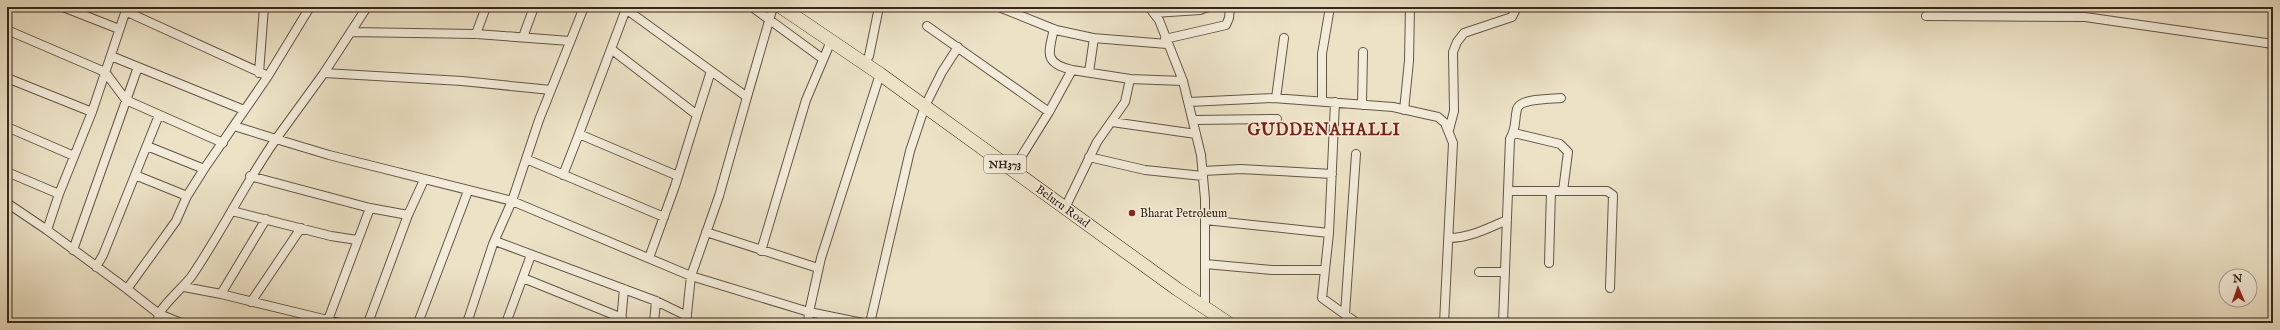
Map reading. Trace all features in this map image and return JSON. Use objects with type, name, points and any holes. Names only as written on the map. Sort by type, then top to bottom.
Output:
[{"type":"highway","name":"Beluru Road","points":[[781,7],[880,74],[1065,208],[1228,323]]},
{"type":"street","points":[[63,7],[119,29]]},
{"type":"street","points":[[259,73],[264,7]]},
{"type":"street","points":[[127,289],[176,221],[187,196],[268,76],[310,7]]},
{"type":"street","points":[[158,323],[159,314],[184,287],[232,211],[250,176],[324,73],[367,7]]},
{"type":"street","points":[[476,34],[486,7]]},
{"type":"street","points":[[523,37],[534,7]]},
{"type":"street","points":[[467,323],[495,241],[512,202],[551,90],[584,7]]},
{"type":"street","points":[[752,7],[823,59]]},
{"type":"street","points":[[495,241],[656,301],[686,319],[691,276],[719,196],[773,7]]},
{"type":"street","points":[[864,63],[869,56],[879,7]]},
{"type":"street","points":[[999,7],[1054,29],[1094,38],[1166,42],[1226,25],[1229,18],[1230,7]]},
{"type":"street","points":[[1151,10],[1200,10],[1208,7]]},
{"type":"street","points":[[1322,101],[1322,54],[1330,7]]},
{"type":"street","points":[[1404,110],[1409,61],[1410,7]]},
{"type":"street","points":[[1449,130],[1454,110],[1453,52],[1457,42],[1464,33],[1512,17],[1517,7]]},
{"type":"street","points":[[563,175],[611,49],[624,8],[747,97]]},
{"type":"street","points":[[47,230],[59,194],[92,112],[126,9],[268,76]]},
{"type":"street","points":[[1151,10],[1159,20],[1166,42],[1183,81],[1196,134],[1203,173],[1205,220],[1205,306]]},
{"type":"street","points":[[1926,16],[2085,17],[2273,44]]},
{"type":"street","points":[[927,26],[1049,112]]},
{"type":"street","points":[[1054,29],[1050,45],[1052,60],[1058,66],[1072,70],[1130,79],[1183,81]]},
{"type":"street","points":[[7,30],[105,72],[126,100],[223,143]]},
{"type":"street","points":[[351,32],[476,34],[570,41]]},
{"type":"street","points":[[1089,72],[1094,38]]},
{"type":"street","points":[[1276,98],[1284,38]]},
{"type":"street","points":[[761,251],[806,100],[831,41]]},
{"type":"street","points":[[870,323],[910,151],[925,106],[942,72],[958,47]]},
{"type":"street","points":[[611,49],[697,116]]},
{"type":"street","points":[[1362,105],[1364,52]]},
{"type":"street","points":[[111,56],[244,110]]},
{"type":"street","points":[[73,250],[138,67]]},
{"type":"street","points":[[1013,170],[1049,112],[1072,70]]},
{"type":"street","points":[[649,258],[678,176],[711,71]]},
{"type":"street","points":[[324,73],[462,81],[551,90]]},
{"type":"street","points":[[808,323],[818,268],[880,74]]},
{"type":"street","points":[[7,78],[92,112]]},
{"type":"street","points":[[1065,208],[1097,142],[1125,102],[1130,79]]},
{"type":"street","points":[[1189,102],[1235,98],[1276,98],[1335,102],[1404,110],[1438,117],[1446,123],[1453,144],[1444,323]]},
{"type":"street","points":[[1503,323],[1510,139],[1514,134],[1517,109],[1522,103],[1561,98]]},
{"type":"street","points":[[1335,102],[1329,233],[1322,298],[1357,323]]},
{"type":"street","points":[[96,267],[104,255],[158,115]]},
{"type":"street","points":[[1193,120],[1277,119]]},
{"type":"street","points":[[1112,122],[1196,134]]},
{"type":"street","points":[[234,126],[329,155],[512,202],[691,276],[809,312],[863,323]]},
{"type":"street","points":[[7,127],[74,156]]},
{"type":"street","points":[[579,134],[678,176]]},
{"type":"street","points":[[1514,134],[1560,144],[1566,148],[1568,152],[1563,191]]},
{"type":"street","points":[[147,146],[204,170]]},
{"type":"street","points":[[1345,314],[1356,154]]},
{"type":"street","points":[[1089,157],[1145,170],[1203,173],[1241,169],[1332,174]]},
{"type":"street","points":[[526,159],[664,218]]},
{"type":"street","points":[[7,172],[59,194]]},
{"type":"street","points":[[135,175],[187,196]]},
{"type":"street","points":[[250,176],[370,208],[408,215]]},
{"type":"street","points":[[368,323],[408,215],[424,180]]},
{"type":"street","points":[[418,323],[468,191]]},
{"type":"street","points":[[1508,191],[1607,191],[1613,195],[1610,288]]},
{"type":"street","points":[[1549,263],[1551,191]]},
{"type":"street","points":[[7,203],[47,230],[159,314],[181,323]]},
{"type":"street","points":[[328,320],[370,208]]},
{"type":"street","points":[[232,211],[357,240]]},
{"type":"street","points":[[221,294],[266,219]]},
{"type":"street","points":[[1205,220],[1329,233]]},
{"type":"street","points":[[1449,238],[1458,238],[1484,230],[1507,220]]},
{"type":"street","points":[[251,302],[301,228]]},
{"type":"street","points":[[706,232],[761,251],[818,268]]},
{"type":"street","points":[[506,323],[531,255]]},
{"type":"street","points":[[1205,264],[1272,270],[1325,270]]},
{"type":"street","points":[[1480,272],[1505,272]]},
{"type":"street","points":[[523,278],[621,320],[624,289]]},
{"type":"street","points":[[184,287],[221,294],[340,323]]},
{"type":"street","points":[[654,323],[656,301]]},
{"type":"place","name":"Bharat Petroleum","points":[[1132,213]]},
{"type":"district","name":"GUDDENAHALLI","points":[[1324,129]]}]
